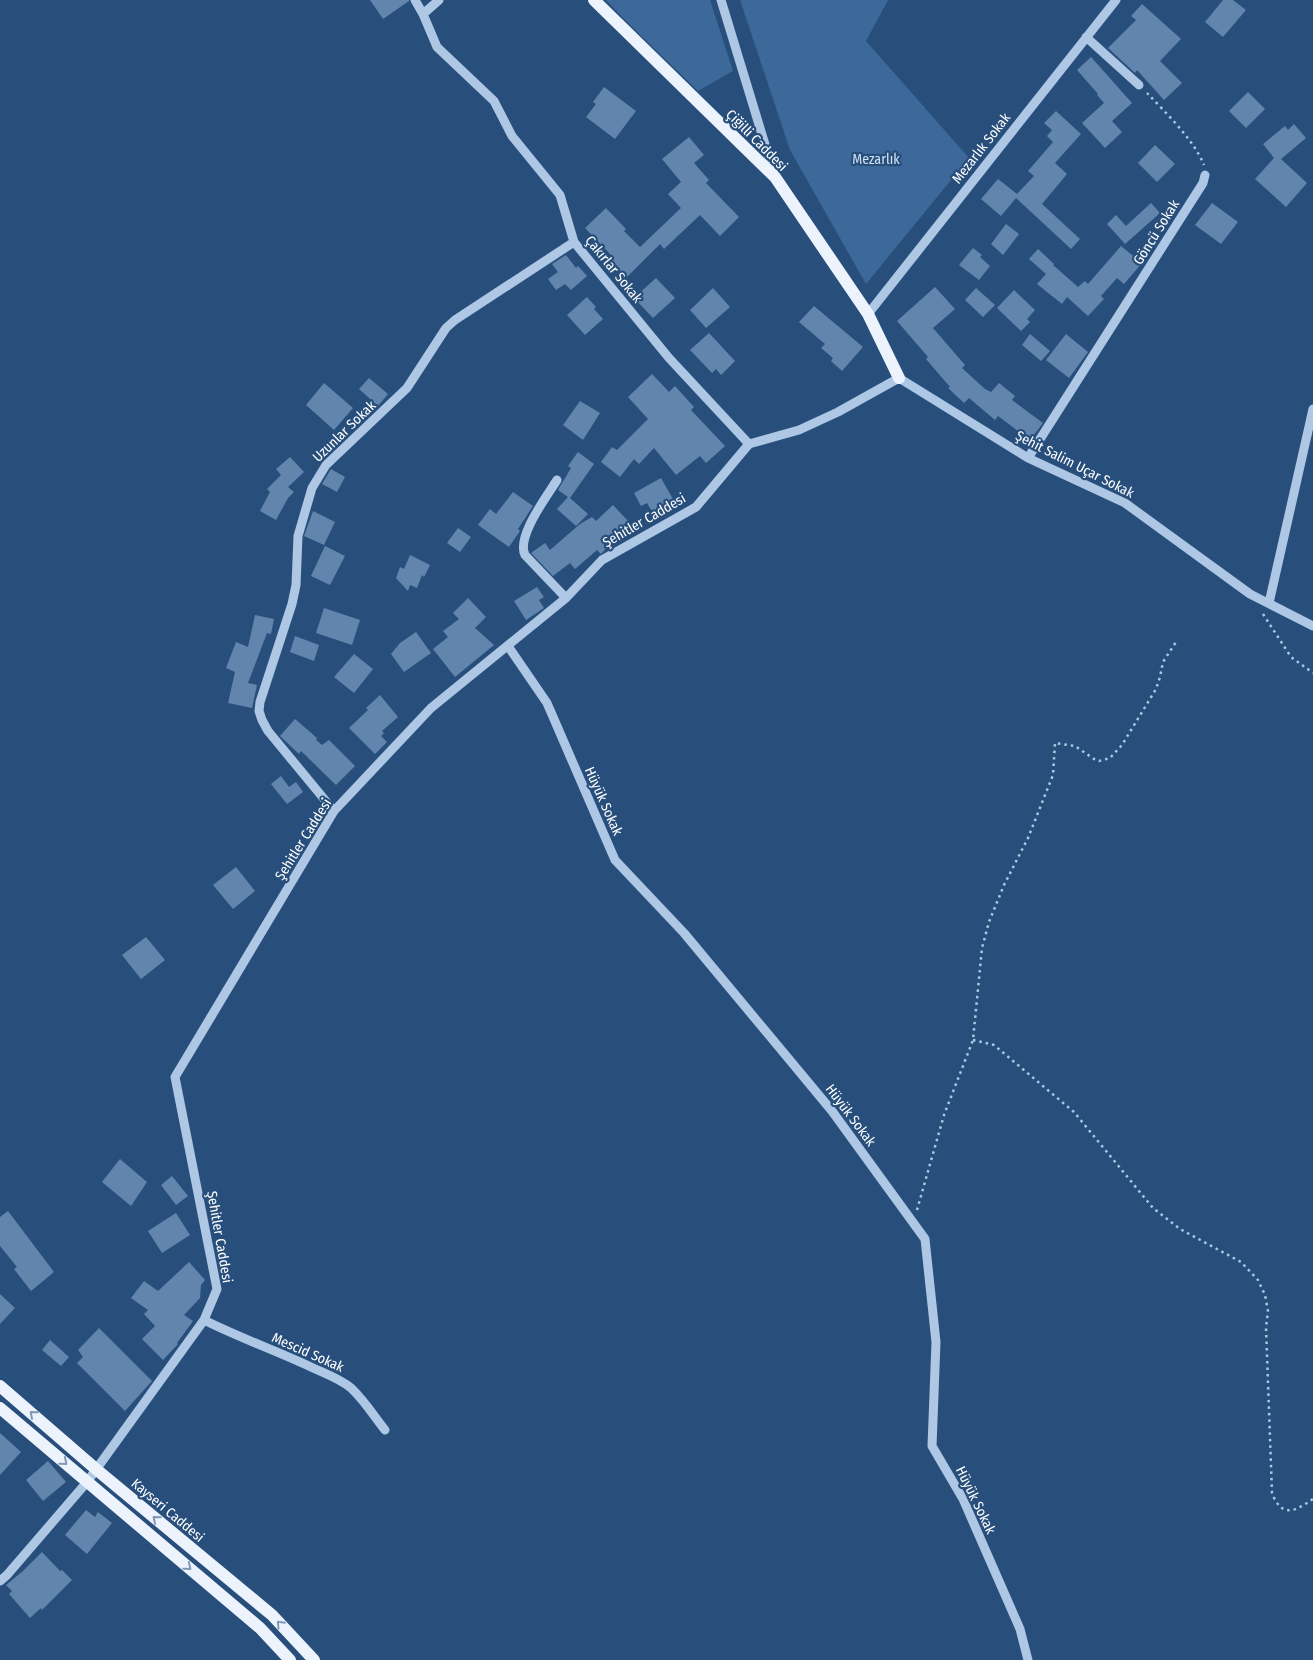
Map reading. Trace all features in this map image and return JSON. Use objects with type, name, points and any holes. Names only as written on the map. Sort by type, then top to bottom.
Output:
[{"type":"main road","name":"Çiğilli Caddesi","points":[[594,0],[775,177],[868,314],[899,378]]},
{"type":"main road","name":"Kayseri Caddesi","points":[[0,1386],[97,1470],[272,1615],[314,1660]]},
{"type":"main road","points":[[0,1408],[260,1628],[290,1660]]},
{"type":"street","name":"Çakırlar Sokak","points":[[415,0],[437,47],[494,101],[512,136],[560,195],[574,242],[669,358],[749,444]]},
{"type":"street","points":[[423,14],[439,0]]},
{"type":"street","points":[[721,0],[775,177]]},
{"type":"street","name":"Mezarlık Sokak","points":[[868,314],[1116,0]]},
{"type":"street","points":[[1086,37],[1139,85]]},
{"type":"street","name":"Göncü Sokak","points":[[1028,458],[1203,183],[1205,175]]},
{"type":"street","name":"Uzunlar Sokak","points":[[334,811],[276,742],[262,720],[259,711],[260,702],[292,604],[296,585],[298,536],[312,488],[318,475],[326,465],[407,388],[446,328],[574,242]]},
{"type":"street","points":[[749,444],[799,430],[838,412],[899,378]]},
{"type":"street","name":"Şehit Salim Uçar Sokak","points":[[899,378],[1028,458],[1125,503],[1250,594],[1313,626]]},
{"type":"street","points":[[1269,603],[1313,409]]},
{"type":"street","name":"Şehitler Caddesi","points":[[0,1581],[88,1482],[204,1320],[217,1289],[175,1077],[334,811],[431,708],[566,598],[602,560],[696,507],[749,444]]},
{"type":"street","points":[[557,480],[527,530],[523,542],[523,550],[525,555],[566,598]]},
{"type":"street","name":"Hüyük Sokak","points":[[508,646],[547,703],[615,860],[684,933],[832,1111],[925,1238],[936,1342],[932,1446],[963,1499],[1020,1630],[1028,1660]]},
{"type":"street","name":"Mescid Sokak","points":[[204,1320],[338,1380],[350,1388],[385,1430]]},
{"type":"path","points":[[1139,85],[1199,152],[1204,165],[1205,175]]},
{"type":"path","points":[[1250,594],[1291,657],[1313,673]]},
{"type":"path","points":[[913,1222],[944,1115],[973,1040],[984,940],[995,908],[1028,838],[1053,775],[1056,743],[1075,746],[1094,759],[1105,760],[1110,758],[1122,745],[1156,689],[1163,662],[1176,642]]},
{"type":"path","points":[[973,1040],[994,1045],[1074,1112],[1153,1208],[1180,1229],[1241,1262],[1258,1280],[1265,1295],[1268,1311],[1266,1327],[1272,1493],[1280,1506],[1288,1511],[1298,1509],[1313,1499]]},
{"type":"green space","points":[[606,0],[710,0],[733,71],[698,91]]},
{"type":"green space","name":"Mezarlık","points":[[740,0],[888,0],[866,41],[969,158],[866,284],[790,150]]},
{"type":"building","points":[[370,0],[409,0],[409,1],[383,19]]},
{"type":"building","points":[[1223,0],[1233,0],[1246,10],[1223,37],[1205,22]]},
{"type":"building","points":[[1142,4],[1181,39],[1160,61],[1182,83],[1164,100],[1137,70],[1135,73],[1108,48],[1136,20],[1131,16]]},
{"type":"building","points":[[1091,57],[1132,103],[1112,121],[1122,132],[1105,148],[1082,123],[1104,103],[1077,70]]},
{"type":"building","points":[[604,87],[636,111],[615,139],[586,117],[596,104],[593,102]]},
{"type":"building","points":[[1248,92],[1265,109],[1246,128],[1229,111]]},
{"type":"building","points":[[1056,111],[1081,134],[1055,163],[1067,174],[1042,204],[1080,239],[1071,249],[1016,198],[1001,216],[981,199],[998,179],[1017,194],[1034,176],[1028,171],[1053,142],[1047,136],[1052,130],[1044,123]]},
{"type":"building","points":[[1294,124],[1306,138],[1281,159],[1307,183],[1286,207],[1255,179],[1274,158],[1263,144],[1285,126],[1288,130]]},
{"type":"building","points":[[689,137],[704,155],[694,163],[709,180],[706,183],[739,217],[720,236],[700,215],[664,249],[660,244],[625,279],[606,260],[611,255],[585,228],[606,208],[626,229],[624,231],[640,247],[681,208],[668,194],[681,182],[662,159]]},
{"type":"building","points":[[1155,145],[1175,164],[1157,182],[1138,163]]},
{"type":"building","points":[[1151,203],[1160,213],[1125,244],[1107,224],[1116,215],[1126,226]]},
{"type":"building","points":[[1212,203],[1238,222],[1221,244],[1195,225]]},
{"type":"building","points":[[1006,224],[1019,234],[1003,255],[991,244]]},
{"type":"building","points":[[1121,246],[1142,263],[1124,284],[1117,278],[1101,296],[1104,299],[1088,316],[1067,297],[1062,304],[1037,284],[1046,274],[1029,259],[1038,249],[1078,287],[1085,281],[1088,284]]},
{"type":"building","points":[[973,248],[982,255],[980,257],[990,266],[979,280],[959,265]]},
{"type":"building","points":[[566,255],[576,268],[578,266],[587,276],[571,290],[565,284],[556,290],[548,279],[558,272],[552,264]]},
{"type":"building","points":[[656,278],[675,298],[653,318],[634,298]]},
{"type":"building","points":[[935,287],[955,309],[933,328],[965,365],[962,368],[985,389],[991,392],[999,383],[1015,396],[1012,400],[1043,423],[1030,440],[998,416],[995,420],[969,398],[964,403],[948,388],[950,387],[926,359],[928,357],[897,321]]},
{"type":"building","points":[[713,288],[730,307],[706,328],[690,310]]},
{"type":"building","points":[[976,288],[995,305],[983,317],[965,300]]},
{"type":"building","points":[[1014,290],[1035,310],[1027,319],[1030,322],[1021,331],[997,308]]},
{"type":"building","points":[[587,297],[603,319],[585,335],[567,315]]},
{"type":"building","points":[[814,306],[863,347],[842,371],[831,361],[833,358],[821,348],[825,344],[799,322]]},
{"type":"building","points":[[709,333],[735,361],[721,375],[716,369],[712,373],[690,350]]},
{"type":"building","points":[[1030,334],[1050,351],[1041,361],[1022,345]]},
{"type":"building","points":[[1066,334],[1088,352],[1069,378],[1046,360]]},
{"type":"building","points":[[652,374],[669,392],[675,386],[694,407],[691,410],[725,446],[706,463],[700,456],[676,475],[654,448],[639,464],[634,459],[620,477],[601,462],[612,447],[617,450],[648,419],[628,397]]},
{"type":"building","points":[[369,378],[388,394],[378,406],[359,389]]},
{"type":"building","points":[[324,383],[353,408],[334,430],[306,405]]},
{"type":"building","points":[[580,401],[600,413],[583,440],[563,425]]},
{"type":"building","points":[[578,452],[594,464],[570,498],[588,514],[576,526],[557,509],[568,497],[558,490],[571,468],[568,466]]},
{"type":"building","points":[[290,457],[304,472],[288,487],[294,492],[288,498],[276,520],[260,511],[270,492],[267,489],[281,475],[276,469]]},
{"type":"building","points":[[331,469],[345,477],[337,492],[322,484]]},
{"type":"building","points":[[661,478],[678,508],[657,520],[647,503],[641,506],[634,493]]},
{"type":"building","points":[[513,492],[533,506],[509,547],[478,525],[490,509],[496,514]]},
{"type":"building","points":[[613,505],[628,521],[607,540],[611,543],[601,554],[597,550],[575,569],[570,563],[553,576],[531,553],[545,543],[550,550],[580,524],[592,517],[596,521]]},
{"type":"building","points":[[313,511],[335,522],[324,545],[304,536]]},
{"type":"building","points":[[458,528],[471,537],[460,552],[447,543]]},
{"type":"building","points":[[325,546],[345,556],[330,585],[311,576]]},
{"type":"building","points":[[410,555],[430,565],[424,577],[422,575],[417,588],[410,585],[408,591],[396,578],[400,567],[404,569]]},
{"type":"building","points":[[537,587],[544,597],[539,600],[544,608],[526,620],[514,601]]},
{"type":"building","points":[[468,598],[486,617],[475,628],[494,645],[455,677],[433,649],[448,637],[443,631],[459,619],[453,613]]},
{"type":"building","points":[[324,608],[360,620],[352,645],[316,633]]},
{"type":"building","points":[[255,615],[274,619],[271,634],[267,633],[248,683],[257,685],[252,708],[228,703],[235,672],[226,668],[236,642],[248,647]]},
{"type":"building","points":[[416,632],[431,653],[404,672],[391,654],[400,643]]},
{"type":"building","points":[[295,636],[319,645],[314,661],[290,652]]},
{"type":"building","points":[[354,654],[373,669],[354,693],[334,677]]},
{"type":"building","points":[[380,695],[398,717],[382,731],[384,733],[381,736],[387,742],[375,754],[349,728],[368,710],[366,708]]},
{"type":"building","points":[[295,719],[317,738],[316,740],[322,745],[329,740],[355,766],[336,785],[301,751],[299,754],[280,736]]},
{"type":"building","points":[[281,776],[289,787],[296,782],[303,792],[287,804],[271,784]]},
{"type":"building","points":[[236,867],[255,891],[233,909],[213,885]]},
{"type":"building","points":[[146,937],[165,960],[141,979],[122,955]]},
{"type":"building","points":[[120,1159],[147,1182],[131,1206],[102,1182]]},
{"type":"building","points":[[172,1176],[188,1196],[176,1205],[161,1185]]},
{"type":"building","points":[[8,1211],[54,1272],[31,1291],[14,1269],[17,1267],[0,1246],[0,1217]]},
{"type":"building","points":[[176,1213],[190,1235],[162,1253],[148,1231]]},
{"type":"building","points":[[189,1262],[205,1280],[201,1285],[200,1298],[184,1315],[193,1321],[178,1344],[163,1360],[142,1339],[155,1326],[144,1314],[148,1310],[131,1298],[144,1281],[158,1291]]},
{"type":"building","points":[[0,1294],[15,1308],[0,1324]]},
{"type":"building","points":[[99,1328],[152,1381],[125,1411],[77,1363],[83,1357],[78,1350]]},
{"type":"building","points":[[50,1340],[69,1357],[61,1366],[42,1350]]},
{"type":"building","points":[[0,1433],[21,1452],[0,1475]]},
{"type":"building","points":[[48,1461],[66,1482],[43,1501],[26,1480]]},
{"type":"building","points":[[86,1510],[95,1517],[98,1512],[112,1523],[87,1554],[65,1535]]},
{"type":"building","points":[[42,1552],[60,1571],[62,1570],[72,1580],[42,1610],[41,1608],[30,1618],[9,1594],[12,1591],[6,1585]]}]
